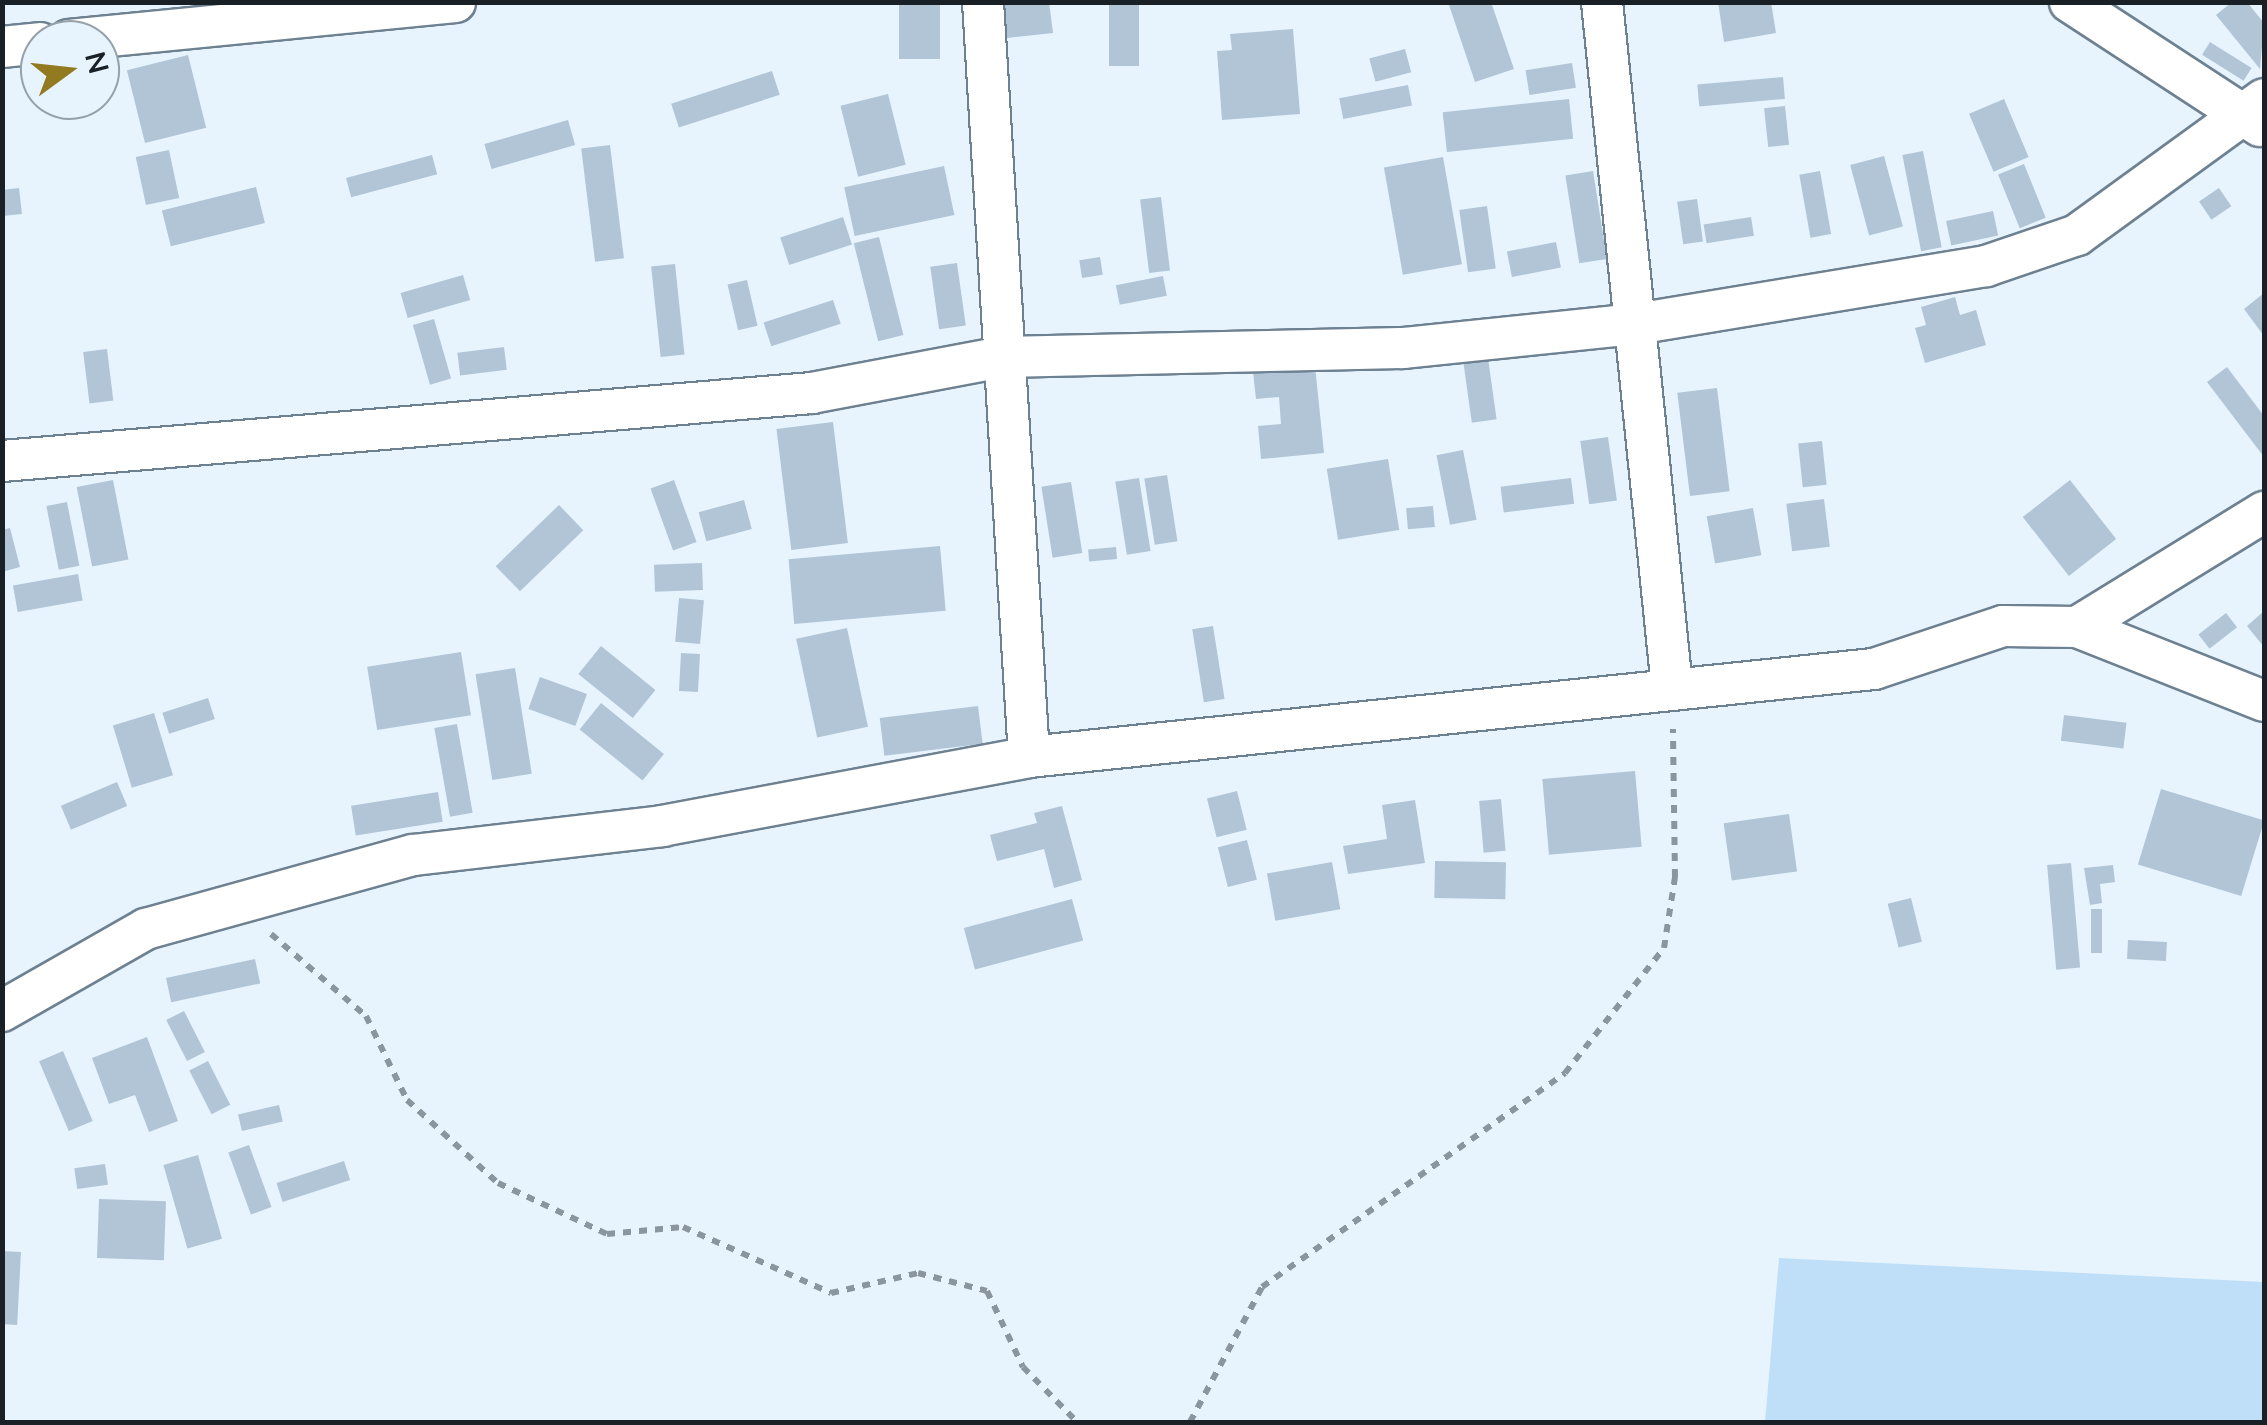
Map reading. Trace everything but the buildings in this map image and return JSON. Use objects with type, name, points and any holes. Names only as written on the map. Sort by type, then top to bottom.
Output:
[{"type":"street","points":[[120,35],[455,2]]},
{"type":"street","points":[[983,2],[1029,757]]},
{"type":"street","points":[[1602,2],[1672,688]]},
{"type":"street","points":[[2,462],[812,393],[1002,357],[1403,348],[1636,324],[1986,266],[2078,235],[2256,113],[2070,2]]},
{"type":"street","points":[[2077,627],[2264,512]]},
{"type":"street","points":[[2,1011],[146,929],[413,854],[662,826],[1029,757],[1467,717],[1672,688],[1874,670],[2003,626],[2077,627],[2264,701]]},
{"type":"path","points":[[1190,1422],[1262,1287],[1566,1073],[1664,948],[1675,877],[1672,688]]},
{"type":"path","points":[[229,904],[317,968],[366,1016],[407,1100],[498,1183],[607,1234],[683,1228],[831,1293],[918,1273],[987,1291],[1023,1367],[1077,1422]]},
{"type":"shaded area","points":[[1779,1258],[2264,1282],[2264,1422],[1765,1422]]}]
